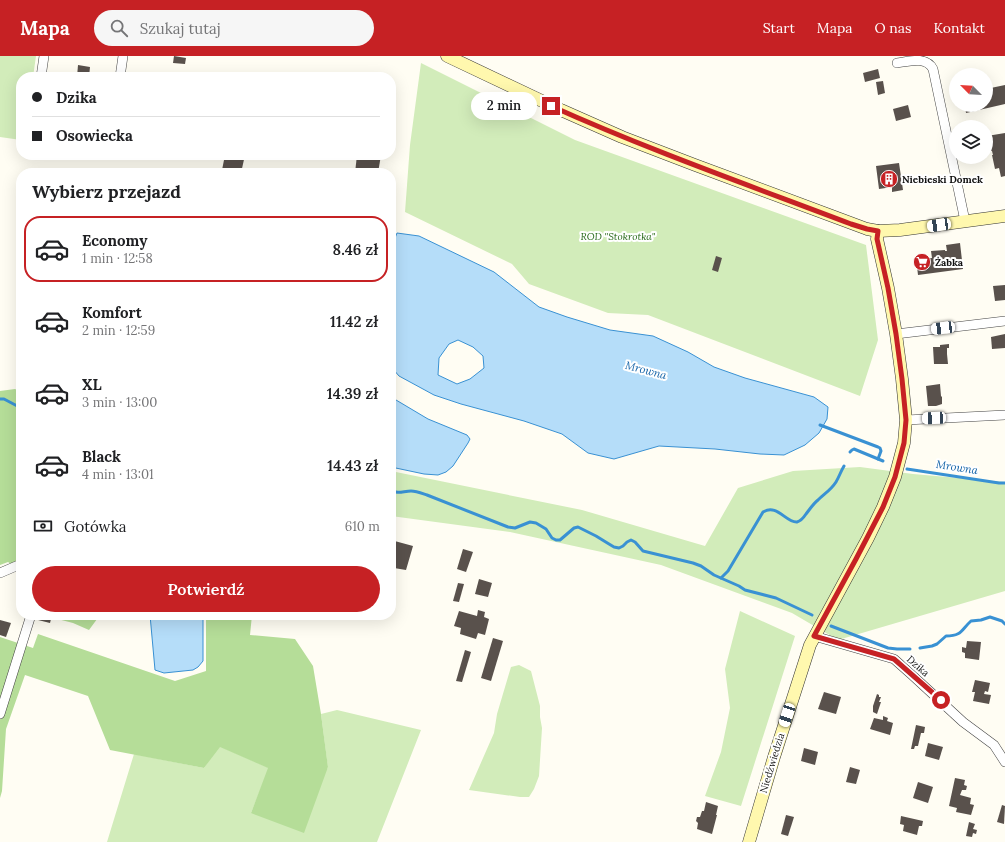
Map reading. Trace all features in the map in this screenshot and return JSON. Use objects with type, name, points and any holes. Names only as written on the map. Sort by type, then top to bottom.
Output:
[{"type":"street","points":[[42,72],[44,56]]},
{"type":"street","points":[[121,72],[123,56]]},
{"type":"street","points":[[447,56],[622,137],[867,229],[878,231],[900,230],[1005,216]]},
{"type":"street","points":[[897,63],[923,60],[931,64],[965,222]]},
{"type":"street","name":"Niedźwiedzia","points":[[749,842],[774,757],[810,645],[868,538],[883,507],[898,468],[904,443],[906,420],[902,379],[888,288],[877,239],[878,231]]},
{"type":"street","points":[[896,334],[1005,321]]},
{"type":"street","points":[[906,420],[1005,415]]},
{"type":"street","points":[[0,573],[16,566]]},
{"type":"street","points":[[0,714],[29,620]]},
{"type":"street","name":"Dzika","points":[[814,636],[894,659],[963,722],[994,745],[1005,762]]},
{"type":"green space","points":[[0,56],[36,56],[34,72],[16,72],[16,139],[0,137]]},
{"type":"green space","name":"ROD \"Stokrotka\"","points":[[421,63],[575,140],[866,245],[878,340],[860,396],[648,315],[608,313],[529,284],[512,264],[405,212],[410,145]]},
{"type":"green space","points":[[16,390],[16,567],[8,562],[0,565],[0,391]]},
{"type":"green space","points":[[860,467],[913,474],[1005,482],[1005,591],[838,640],[792,613],[661,565],[510,532],[396,517],[396,472],[582,510],[705,546],[738,488],[793,471]]},
{"type":"green space","points":[[740,611],[795,636],[741,806],[705,796],[721,752],[730,708],[725,669]]},
{"type":"green space","points":[[61,620],[96,620],[89,630]]},
{"type":"green space","points":[[206,620],[252,620],[250,635],[295,639],[313,666],[328,767],[304,833],[251,813],[268,768],[220,747],[204,768],[110,750],[88,696],[25,675],[6,729],[2,791],[0,798],[0,637],[33,648],[38,634],[175,681],[206,671]]},
{"type":"green space","points":[[519,665],[531,671],[540,706],[542,728],[539,776],[534,789],[529,797],[469,790],[494,733],[497,714],[511,667]]},
{"type":"green space","points":[[337,710],[421,730],[377,842],[107,842],[134,754],[204,768],[219,746],[269,768],[251,813],[328,768],[321,714]]},
{"type":"water","points":[[397,233],[419,236],[494,272],[539,307],[610,330],[653,336],[688,352],[714,367],[745,378],[814,397],[828,407],[827,419],[819,433],[805,445],[784,455],[659,446],[614,459],[588,453],[562,434],[524,421],[434,395],[399,376],[396,372]],"holes":[[[458,340],[473,347],[483,356],[484,368],[470,379],[457,384],[438,375],[439,358],[449,344]]]},
{"type":"water","points":[[396,400],[428,419],[467,435],[470,439],[453,466],[446,472],[438,475],[424,474],[396,468]]},
{"type":"water","points":[[150,620],[203,620],[203,661],[198,667],[193,670],[164,673],[155,670]]},
{"type":"building","points":[[174,56],[186,58],[185,64],[173,63]]},
{"type":"building","points":[[78,65],[90,67],[90,72],[77,72]]},
{"type":"building","points":[[878,69],[880,78],[865,82],[863,73]]},
{"type":"building","points":[[883,81],[885,93],[878,95],[876,82]]},
{"type":"building","points":[[1005,85],[1005,104],[993,107],[993,88]]},
{"type":"building","points":[[908,105],[911,117],[896,121],[893,109]]},
{"type":"building","points":[[1005,133],[1005,176],[1001,177],[999,168],[995,169],[993,160],[993,135]]},
{"type":"building","points":[[224,160],[244,160],[242,168],[222,168]]},
{"type":"building","points":[[356,160],[380,160],[379,168],[356,168]]},
{"type":"building","name":"Niebieski Domek","points":[[899,163],[903,190],[892,192],[892,187],[879,189],[876,166]]},
{"type":"building","points":[[960,243],[963,269],[918,275],[916,258],[932,258],[931,251],[947,251],[946,245]]},
{"type":"building","points":[[716,256],[722,258],[718,272],[712,270]]},
{"type":"building","points":[[1005,285],[1005,300],[995,301],[993,286]]},
{"type":"building","points":[[1005,334],[1005,348],[992,349],[991,337]]},
{"type":"building","points":[[949,344],[949,348],[947,348],[948,364],[934,364],[933,347],[940,347],[940,345]]},
{"type":"building","points":[[940,384],[942,404],[928,406],[926,386]]},
{"type":"building","points":[[396,541],[413,546],[406,570],[396,568]]},
{"type":"building","points":[[463,549],[473,552],[466,572],[457,569]]},
{"type":"building","points":[[479,579],[492,583],[488,597],[475,594]]},
{"type":"building","points":[[458,583],[464,584],[459,602],[453,601]]},
{"type":"building","points":[[478,610],[485,612],[484,617],[489,619],[485,635],[478,633],[476,639],[460,634],[461,628],[454,626],[459,611],[477,616]]},
{"type":"building","points":[[0,620],[11,623],[6,637],[0,635]]},
{"type":"building","points":[[38,620],[51,620],[50,623]]},
{"type":"building","points":[[493,638],[503,641],[491,681],[481,678]]},
{"type":"building","points":[[967,641],[981,642],[979,660],[965,658],[965,653],[962,652],[962,647],[966,648]]},
{"type":"building","points":[[465,650],[471,652],[462,682],[456,681]]},
{"type":"building","points":[[975,680],[990,683],[988,692],[985,691],[984,694],[991,695],[989,704],[973,701],[975,692],[972,692]]},
{"type":"building","points":[[824,692],[841,697],[836,714],[818,709]]},
{"type":"building","points":[[877,694],[881,697],[879,702],[881,702],[877,714],[873,712],[873,706]]},
{"type":"building","points":[[883,716],[888,718],[887,721],[893,723],[890,735],[870,729],[874,718],[883,720]]},
{"type":"building","points":[[916,725],[925,727],[924,733],[921,733],[918,746],[911,749]]},
{"type":"building","points":[[928,743],[943,747],[939,760],[925,756]]},
{"type":"building","points":[[804,748],[818,752],[815,765],[801,761]]},
{"type":"building","points":[[850,767],[860,770],[856,784],[846,782]]},
{"type":"building","points":[[955,778],[965,780],[964,785],[967,786],[966,790],[962,790],[960,795],[971,798],[970,804],[974,805],[971,815],[956,812],[957,808],[949,806]]},
{"type":"building","points":[[918,782],[933,787],[928,803],[913,798]]},
{"type":"building","points":[[706,802],[718,806],[712,834],[697,829],[697,817],[700,817],[702,811],[704,811]]},
{"type":"building","points":[[1002,805],[1005,806],[1004,824],[997,822]]},
{"type":"building","points":[[786,815],[794,817],[788,836],[781,834]]},
{"type":"building","points":[[901,816],[923,821],[922,826],[919,826],[917,835],[903,831],[904,825],[900,824]]},
{"type":"building","points":[[969,822],[975,824],[973,829],[977,830],[976,834],[973,833],[972,837],[966,836]]},
{"type":"waterway","name":"Mrowna","points":[[0,399],[4,399],[16,405]]},
{"type":"waterway","name":"Mrowna","points":[[820,425],[880,448],[881,451],[878,459]]},
{"type":"waterway","name":"Mrowna","points":[[850,452],[854,449],[883,461]]},
{"type":"waterway","name":"Mrowna","points":[[721,578],[728,571],[763,512],[773,510],[777,511],[789,520],[797,522],[800,521],[815,503],[830,490],[844,466]]},
{"type":"waterway","name":"Mrowna","points":[[907,469],[1005,483]]},
{"type":"waterway","name":"Mrowna","points":[[396,492],[413,491],[421,493],[508,527],[515,528],[530,522],[536,523],[546,529],[552,538],[556,540],[560,540],[574,528],[578,527],[614,547],[619,548],[631,540],[635,542],[643,551],[701,566],[714,575],[745,590],[776,598],[812,615]]},
{"type":"waterway","name":"Mrowna","points":[[920,648],[932,646],[937,644],[946,636],[958,634],[971,621],[990,617],[1002,621],[1005,624]]},
{"type":"waterway","name":"Mrowna","points":[[831,626],[888,648],[910,649]]},
{"type":"place","name":"Niebieski Domek","points":[[889,179]]},
{"type":"place","name":"Żabka","points":[[922,262]]},
{"type":"route","points":[[551,106],[622,137],[695,165],[851,224],[878,231],[877,239],[888,288],[902,379],[906,420],[904,443],[898,468],[883,507],[868,538],[814,636],[894,659],[941,700]]}]
